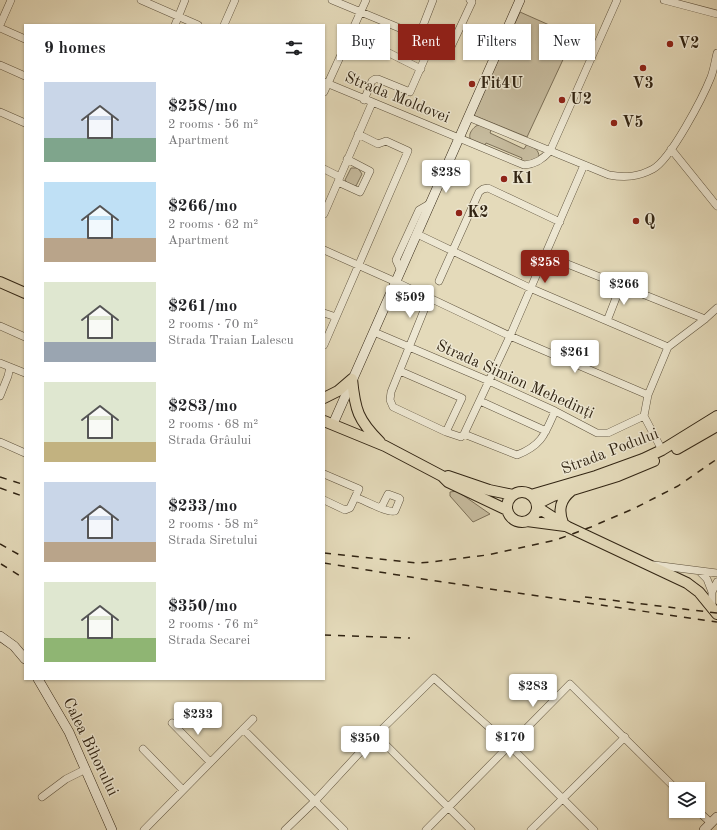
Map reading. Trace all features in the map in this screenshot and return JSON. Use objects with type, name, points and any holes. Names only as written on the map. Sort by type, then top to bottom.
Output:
[{"type":"main road","points":[[507,510],[448,482],[442,476],[384,446],[328,422],[352,379],[374,332],[520,0]]},
{"type":"main road","points":[[0,282],[24,293]]},
{"type":"main road","points":[[325,398],[338,391],[352,379]]},
{"type":"main road","points":[[352,379],[356,409],[367,428],[384,446]]},
{"type":"main road","name":"Strada Podului","points":[[535,502],[596,476],[643,459],[662,450],[717,416]]},
{"type":"main road","name":"Strada Podului","points":[[535,502],[639,468],[666,455],[717,426]]},
{"type":"main road","points":[[442,476],[449,476],[489,490],[513,495],[522,492],[566,525],[687,583],[698,592],[714,610]]},
{"type":"main road","points":[[566,525],[561,514],[561,506],[564,499],[572,491]]},
{"type":"main road","points":[[513,495],[508,502],[507,510],[513,519],[518,521],[528,520],[566,525]]},
{"type":"main road","points":[[528,520],[533,517],[535,502]]},
{"type":"main road","points":[[0,636],[14,646],[24,658]]},
{"type":"main road","name":"Calea Bihorului","points":[[39,680],[69,732],[112,830]]},
{"type":"street","points":[[0,24],[11,0]]},
{"type":"street","points":[[141,0],[196,24]]},
{"type":"street","points":[[175,24],[185,0]]},
{"type":"street","points":[[224,24],[235,0]]},
{"type":"street","points":[[333,0],[398,27]]},
{"type":"street","points":[[326,83],[362,12],[366,0]]},
{"type":"street","points":[[424,24],[433,0]]},
{"type":"street","points":[[455,40],[472,2],[470,0]]},
{"type":"street","points":[[550,151],[617,0]]},
{"type":"street","points":[[664,0],[717,14]]},
{"type":"street","points":[[0,28],[24,39]]},
{"type":"street","points":[[390,53],[421,68]]},
{"type":"street","points":[[468,117],[609,175],[630,177],[640,175],[653,169],[659,164],[671,149],[706,88],[712,75],[717,53]]},
{"type":"street","points":[[364,100],[372,81],[375,79],[410,92],[424,60]]},
{"type":"street","points":[[0,65],[24,76]]},
{"type":"street","name":"Strada Moldovei","points":[[326,83],[524,165],[542,159],[550,151]]},
{"type":"street","points":[[325,212],[372,103]]},
{"type":"street","points":[[0,112],[24,123]]},
{"type":"street","points":[[325,342],[408,151],[386,142],[378,144],[358,134]]},
{"type":"street","points":[[671,149],[717,206]]},
{"type":"street","points":[[325,170],[360,192],[370,171],[347,159]]},
{"type":"street","points":[[429,298],[391,392],[390,400],[393,407],[446,432],[461,437],[464,434],[510,336],[584,165]]},
{"type":"street","points":[[439,281],[451,251],[479,192],[483,189],[488,188],[560,222]]},
{"type":"street","points":[[401,271],[396,260],[419,210],[431,203]]},
{"type":"street","points":[[417,234],[530,288],[668,347]]},
{"type":"street","points":[[325,250],[510,336],[648,395]]},
{"type":"street","points":[[545,255],[705,319]]},
{"type":"street","points":[[607,321],[621,285]]},
{"type":"street","points":[[662,450],[644,416],[648,395],[668,347],[717,308]]},
{"type":"street","points":[[325,312],[336,317]]},
{"type":"street","points":[[0,327],[24,337]]},
{"type":"street","name":"Strada Simion Mehedinți","points":[[374,332],[489,381],[555,411],[597,433],[608,433],[644,416]]},
{"type":"street","points":[[0,363],[24,374]]},
{"type":"street","points":[[0,396],[10,367]]},
{"type":"street","points":[[400,371],[462,398],[446,432]]},
{"type":"street","points":[[480,401],[546,431]]},
{"type":"street","points":[[464,434],[518,455],[529,450],[538,443],[546,431],[555,411]]},
{"type":"street","points":[[0,442],[24,453]]},
{"type":"street","points":[[325,474],[359,489],[348,510],[325,500]]},
{"type":"street","points":[[356,497],[381,508]]},
{"type":"street","points":[[649,565],[717,573]]},
{"type":"street","points":[[698,570],[708,579],[712,592],[714,610]]},
{"type":"street","points":[[712,592],[717,582]]},
{"type":"street","points":[[285,830],[315,801],[376,735],[434,678],[510,746],[594,830]]},
{"type":"street","points":[[426,830],[570,684],[669,782]]},
{"type":"street","points":[[144,830],[253,719]]},
{"type":"street","points":[[172,723],[210,762]]},
{"type":"street","points":[[243,729],[344,830]]},
{"type":"street","points":[[376,735],[471,830]]},
{"type":"street","points":[[531,830],[625,737]]},
{"type":"street","points":[[143,749],[183,790]]},
{"type":"street","points":[[42,797],[66,779],[86,769]]},
{"type":"shaded area","points":[[520,12],[547,24],[539,24],[539,60],[563,60],[527,137],[473,115],[498,60],[531,60],[531,24],[515,24]]},
{"type":"shaded area","points":[[478,125],[492,128],[490,133],[524,149],[527,144],[531,146],[537,150],[539,157],[533,161],[521,162],[522,158],[486,143],[484,147],[475,143],[470,139],[470,134]]},
{"type":"shaded area","points":[[351,168],[358,168],[362,174],[356,186],[349,185],[345,180]]},
{"type":"shaded area","points":[[457,491],[490,514],[473,522],[450,496],[450,492]]},
{"type":"railway","points":[[325,553],[416,563],[487,555],[556,540],[635,508],[678,486],[717,459]]},
{"type":"railway","points":[[0,477],[24,485]]},
{"type":"railway","points":[[0,488],[24,497]]},
{"type":"railway","points":[[0,544],[24,557]]},
{"type":"railway","points":[[325,563],[429,580],[717,622]]},
{"type":"railway","points":[[1,564],[24,578]]},
{"type":"railway","points":[[585,597],[717,613]]},
{"type":"railway","points":[[325,635],[410,638]]},
{"type":"place","name":"V2","points":[[670,44]]},
{"type":"place","name":"V3","points":[[643,68]]},
{"type":"place","name":"Fit4U","points":[[472,84]]},
{"type":"place","name":"U2","points":[[562,100]]},
{"type":"place","name":"V5","points":[[614,123]]},
{"type":"place","name":"K1","points":[[504,179]]},
{"type":"place","name":"K2","points":[[459,213]]},
{"type":"place","name":"Q","points":[[636,221]]}]
